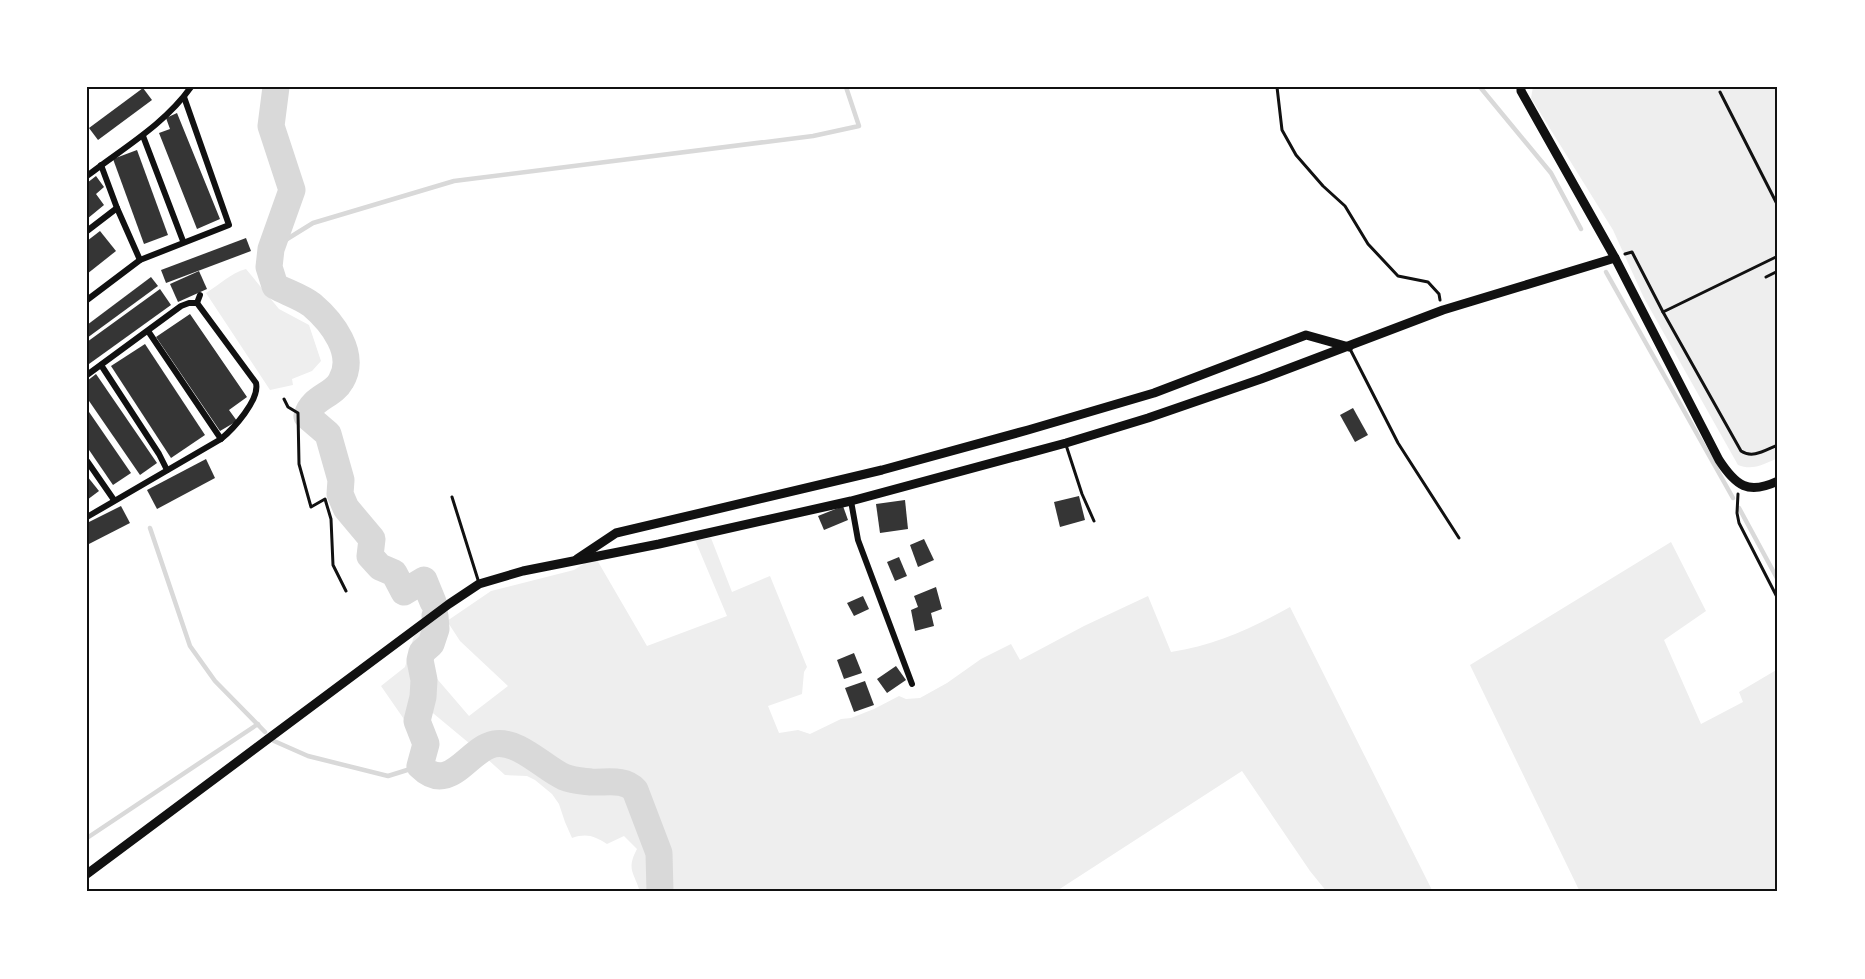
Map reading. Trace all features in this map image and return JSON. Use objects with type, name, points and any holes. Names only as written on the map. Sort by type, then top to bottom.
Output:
[{"type":"main road","points":[[1521,87],[1521,91],[1615,258],[1728,474],[1738,483],[1751,488],[1764,488],[1778,482]]},
{"type":"main road","points":[[87,874],[479,584],[523,571],[659,544],[851,501],[1066,443],[1161,413],[1349,347],[1443,310],[1615,258]]},
{"type":"main road","points":[[573,561],[616,533],[882,470],[1028,430],[1154,393],[1306,335],[1349,347]]},
{"type":"street","points":[[87,176],[143,136],[184,97],[191,87]]},
{"type":"street","points":[[87,300],[140,260],[183,241],[229,225],[184,97]]},
{"type":"street","points":[[143,136],[183,241]]},
{"type":"street","points":[[101,165],[140,260]]},
{"type":"street","points":[[87,231],[117,208]]},
{"type":"street","points":[[197,303],[200,295]]},
{"type":"street","points":[[87,375],[181,306],[197,303]]},
{"type":"street","points":[[87,517],[220,439],[233,429],[256,394],[256,383],[197,303]]},
{"type":"street","points":[[148,331],[220,439]]},
{"type":"street","points":[[101,365],[167,470]]},
{"type":"street","points":[[87,460],[114,500]]},
{"type":"street","points":[[851,501],[858,540],[912,684]]},
{"type":"lane","points":[[1349,347],[1398,443],[1459,538]]},
{"type":"lane","points":[[1066,443],[1082,494],[1094,521]]},
{"type":"lane","points":[[452,497],[479,584]]},
{"type":"path","points":[[1277,87],[1282,130],[1296,155],[1323,186],[1345,206],[1375,252],[1398,276],[1428,282],[1439,294],[1443,310]]},
{"type":"path","points":[[1720,92],[1778,206]]},
{"type":"path","points":[[1615,258],[1632,252],[1741,451],[1747,455],[1755,455],[1778,445]]},
{"type":"path","points":[[1663,312],[1778,256]]},
{"type":"path","points":[[1766,277],[1778,272]]},
{"type":"path","points":[[284,399],[288,407],[298,413],[299,465],[311,507],[325,499],[331,519],[333,565],[346,591]]},
{"type":"path","points":[[1738,483],[1739,523],[1778,599]]},
{"type":"shaded area","points":[[1533,87],[1778,87],[1778,458],[1754,467],[1738,465],[1644,298],[1613,230],[1531,98]]},
{"type":"shaded area","points":[[246,269],[279,309],[309,325],[321,361],[312,371],[292,379],[293,385],[270,390],[206,293],[230,276]]},
{"type":"shaded area","points":[[711,538],[732,592],[770,576],[807,667],[804,672],[802,694],[768,706],[779,733],[798,730],[810,734],[841,719],[851,718],[874,709],[899,696],[906,699],[920,698],[947,683],[981,659],[1011,644],[1020,660],[1148,596],[1171,652],[1233,635],[1290,607],[1433,892],[1327,892],[1310,871],[1242,771],[1055,892],[640,892],[632,867],[637,849],[624,836],[607,844],[590,836],[572,838],[559,804],[552,794],[535,780],[527,776],[505,775],[428,709],[408,725],[381,686],[405,667],[414,636],[440,617],[443,644],[426,666],[469,716],[508,686],[460,641],[447,621],[491,591],[574,570],[585,563],[597,560],[647,646],[727,616],[695,540]]},
{"type":"shaded area","points":[[1671,542],[1706,611],[1664,640],[1701,724],[1743,702],[1739,692],[1778,669],[1778,892],[1580,892],[1470,665]]},
{"type":"building","points":[[143,88],[152,100],[98,140],[89,128]]},
{"type":"building","points":[[177,113],[220,219],[197,229],[159,133],[170,129],[166,118]]},
{"type":"building","points":[[137,150],[168,235],[144,244],[113,159]]},
{"type":"building","points":[[96,176],[104,187],[96,194],[104,205],[87,219],[87,183]]},
{"type":"building","points":[[100,231],[116,251],[87,274],[87,241]]},
{"type":"building","points":[[246,238],[251,251],[166,283],[161,270]]},
{"type":"building","points":[[199,271],[207,289],[178,302],[170,284]]},
{"type":"building","points":[[151,277],[158,286],[87,338],[87,325]]},
{"type":"building","points":[[160,289],[171,305],[89,364],[87,342]]},
{"type":"building","points":[[190,314],[247,397],[229,410],[237,421],[220,431],[156,337]]},
{"type":"building","points":[[145,344],[205,435],[171,458],[111,366]]},
{"type":"building","points":[[96,374],[157,463],[140,475],[87,398],[87,381]]},
{"type":"building","points":[[1353,408],[1368,435],[1355,442],[1340,415]]},
{"type":"building","points":[[87,409],[131,473],[113,485],[87,447]]},
{"type":"building","points":[[206,459],[215,478],[157,509],[147,490]]},
{"type":"building","points":[[87,476],[99,491],[87,500]]},
{"type":"building","points":[[1079,496],[1085,520],[1060,527],[1054,502]]},
{"type":"building","points":[[905,500],[908,529],[880,533],[876,504]]},
{"type":"building","points":[[121,506],[130,523],[87,545],[87,523]]},
{"type":"building","points":[[843,506],[848,520],[824,530],[818,516]]},
{"type":"building","points":[[924,539],[934,560],[918,567],[910,545]]},
{"type":"building","points":[[899,557],[907,576],[895,581],[887,562]]},
{"type":"building","points":[[936,587],[942,609],[931,613],[934,626],[915,631],[911,610],[918,607],[914,596]]},
{"type":"building","points":[[863,596],[869,609],[854,616],[847,603]]},
{"type":"building","points":[[854,653],[862,673],[844,679],[837,660]]},
{"type":"building","points":[[896,666],[906,680],[887,693],[877,679]]},
{"type":"building","points":[[865,681],[874,705],[854,712],[845,688]]},
{"type":"waterway","points":[[276,87],[271,126],[292,190],[271,249],[269,267],[275,286],[308,302],[327,320],[340,339],[346,360],[341,381],[313,405],[307,416],[328,434],[341,480],[340,494],[346,508],[372,539],[370,556],[380,567],[394,573],[404,592],[424,580],[433,602]]},
{"type":"waterway","points":[[271,249],[313,223],[454,181],[813,136],[859,126],[846,87]]},
{"type":"waterway","points":[[1480,87],[1551,173],[1581,229]]},
{"type":"waterway","points":[[1606,272],[1733,498]]},
{"type":"waterway","points":[[1739,508],[1778,580]]},
{"type":"waterway","points":[[150,528],[190,646],[215,681],[265,732]]},
{"type":"waterway","points":[[435,616],[436,629],[431,644],[422,652],[420,660],[424,680],[423,697],[417,721],[426,744],[420,766],[431,774],[441,776],[450,774],[485,748],[494,744],[503,744],[522,750],[567,778],[591,782],[620,782],[631,786],[635,790],[659,853],[660,892]]},
{"type":"waterway","points":[[87,838],[258,724]]},
{"type":"waterway","points":[[274,741],[308,756],[388,776],[420,766]]}]
